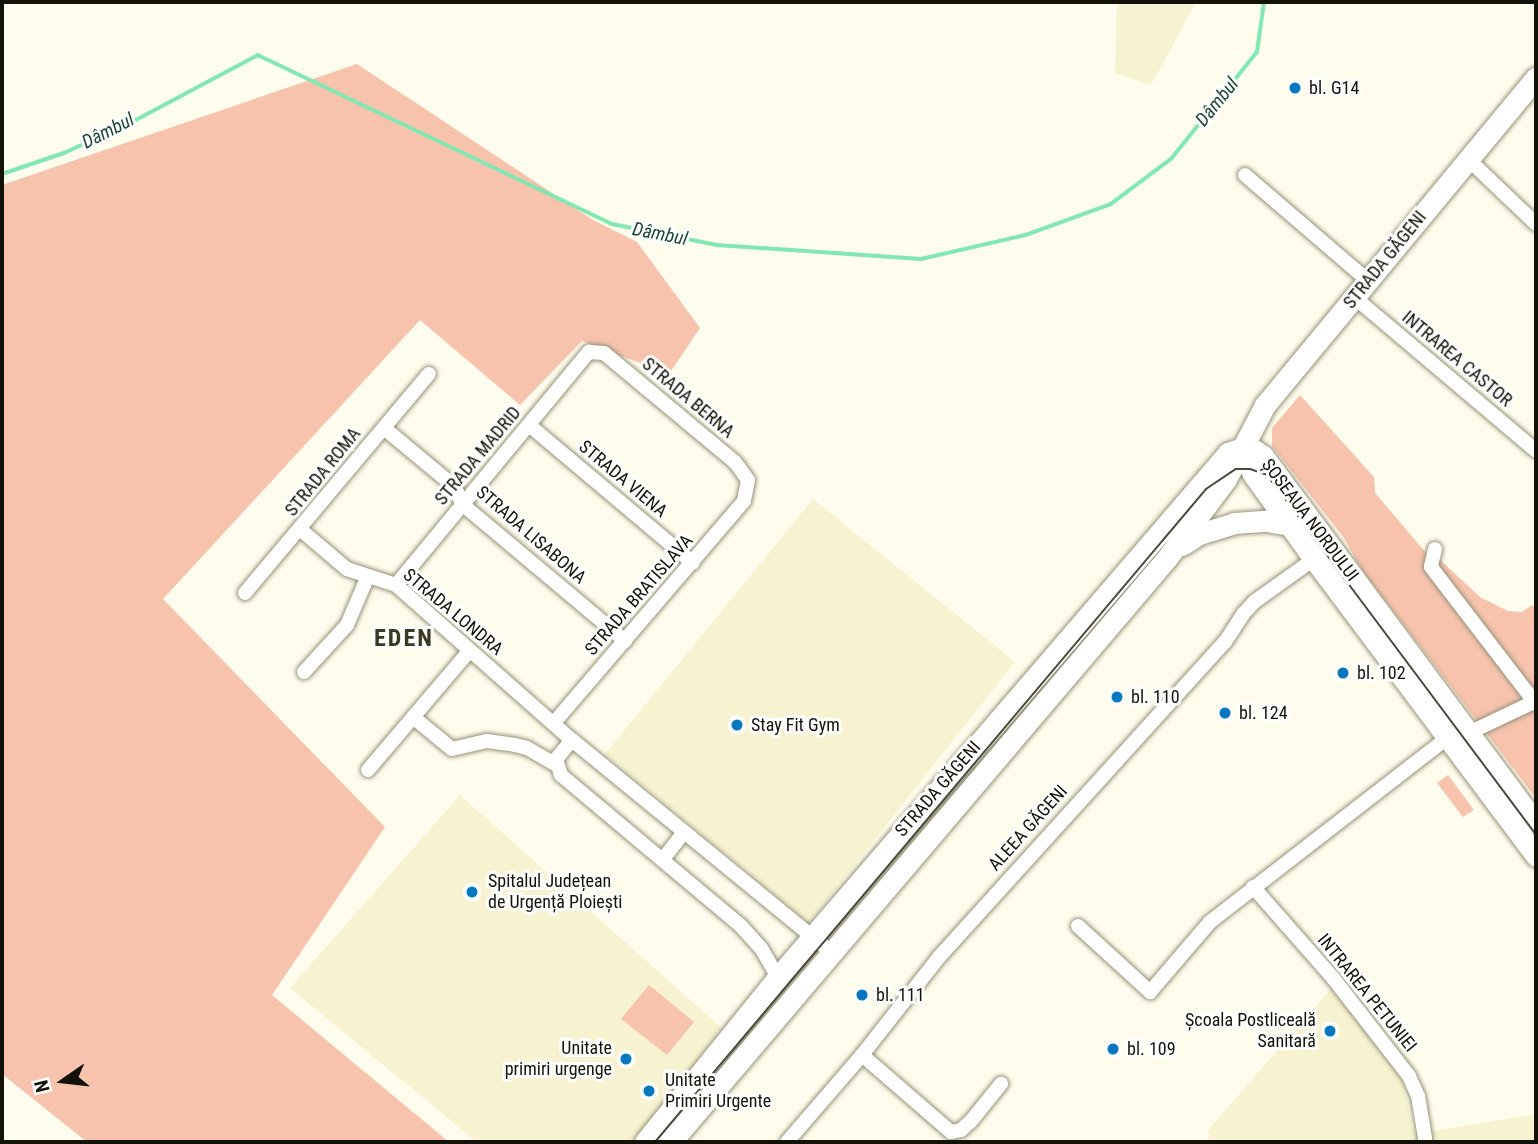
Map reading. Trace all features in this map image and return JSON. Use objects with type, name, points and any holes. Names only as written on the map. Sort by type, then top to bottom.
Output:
[{"type":"main road","name":"STRADA GĂGENI","points":[[659,1140],[832,953],[1167,558],[1213,496],[1265,405],[1536,78]]},
{"type":"main road","name":"ȘOSEAUA NORDULUI","points":[[1536,823],[1470,727],[1271,466],[1253,447],[1241,448],[1246,463],[1270,498],[1447,739],[1447,753],[1485,801],[1497,805],[1536,856]]},
{"type":"main road","name":"STRADA GĂGENI","points":[[659,1140],[778,977],[1222,457],[1241,448]]},
{"type":"main road","points":[[1213,496],[1240,488],[1253,488],[1270,498]]},
{"type":"main road","points":[[1167,558],[1185,541],[1216,527],[1251,521],[1290,525]]},
{"type":"street","points":[[1468,159],[1536,224]]},
{"type":"street","name":"INTRAREA CASTOR","points":[[1245,175],[1361,289],[1536,451]]},
{"type":"street","name":"STRADA MADRID","points":[[396,585],[589,352]]},
{"type":"street","name":"STRADA BERNA","points":[[589,352],[604,353],[735,462],[748,480],[748,489]]},
{"type":"street","name":"STRADA ROMA","points":[[245,593],[301,530],[429,373]]},
{"type":"street","name":"STRADA VIENA","points":[[529,425],[693,563]]},
{"type":"street","name":"STRADA LISABONA","points":[[384,428],[455,487],[462,504],[625,641]]},
{"type":"street","name":"STRADA BRATISLAVA","points":[[554,723],[693,563],[744,501],[748,489]]},
{"type":"street","name":"STRADA LONDRA","points":[[301,530],[347,569],[396,585],[572,740],[832,953]]},
{"type":"street","points":[[1078,926],[1150,992],[1210,922],[1447,739],[1470,727],[1536,703],[1431,567],[1435,549]]},
{"type":"street","name":"ALEEA GĂGENI","points":[[788,1142],[862,1055],[939,957],[1225,642],[1243,614],[1314,559]]},
{"type":"street","points":[[304,672],[347,625],[368,576]]},
{"type":"street","points":[[368,770],[470,650]]},
{"type":"street","points":[[413,717],[452,749],[488,741],[515,745],[527,748],[556,765],[562,775],[740,926],[761,948],[778,977]]},
{"type":"street","points":[[556,765],[556,759],[572,740]]},
{"type":"street","points":[[663,859],[684,832]]},
{"type":"street","name":"INTRAREA PETUNIEI","points":[[1253,887],[1333,978],[1409,1076],[1418,1096],[1424,1138]]},
{"type":"street","points":[[862,1055],[951,1132],[961,1130],[971,1121],[1001,1084]]},
{"type":"shaded area","points":[[1117,2],[1196,2],[1151,85],[1115,73]]},
{"type":"shaded area","points":[[357,64],[593,220],[637,242],[700,328],[669,374],[582,341],[520,405],[420,320],[163,599],[385,827],[272,995],[449,1142],[87,1142],[2,1074],[2,185]]},
{"type":"shaded area","points":[[1300,395],[1374,477],[1375,493],[1433,561],[1439,559],[1480,597],[1508,611],[1522,612],[1532,605],[1536,609],[1536,798],[1362,570],[1344,538],[1272,446],[1272,428]]},
{"type":"shaded area","points":[[813,499],[1015,662],[809,923],[605,754]]},
{"type":"shaded area","points":[[1448,775],[1474,810],[1463,817],[1437,783]]},
{"type":"shaded area","name":"Spitalul Județean de Urgență Ploiești","points":[[460,795],[727,1033],[634,1142],[477,1142],[290,988]]},
{"type":"shaded area","points":[[649,985],[694,1022],[667,1055],[621,1019]]},
{"type":"shaded area","name":"Școala Postliceală Sanitară","points":[[1331,989],[1401,1074],[1414,1134],[1536,1114],[1536,1142],[1205,1142],[1210,1136],[1207,1131]]},
{"type":"waterway","name":"Dâmbul","points":[[2,174],[64,153],[136,120],[258,55],[612,224],[717,245],[921,259],[1026,235],[1111,204],[1171,159],[1257,52],[1264,2]]},
{"type":"tram line","points":[[655,1142],[1206,489],[1236,469],[1250,469],[1267,475],[1536,835]]},
{"type":"place","name":"bl. G14","points":[[1295,88]]},
{"type":"place","name":"bl. 102","points":[[1343,673]]},
{"type":"place","name":"bl. 110","points":[[1117,697]]},
{"type":"place","name":"bl. 124","points":[[1225,713]]},
{"type":"place","name":"Stay Fit Gym","points":[[737,725]]},
{"type":"place","name":"Spitalul Județean de Urgență Ploiești","points":[[472,892]]},
{"type":"place","name":"bl. 111","points":[[862,995]]},
{"type":"place","name":"Școala Postliceală Sanitară","points":[[1330,1031]]},
{"type":"place","name":"bl. 109","points":[[1113,1049]]},
{"type":"place","name":"Unitate primiri urgenge","points":[[626,1059]]},
{"type":"place","name":"Unitate Primiri Urgente","points":[[649,1091]]},
{"type":"district","name":"EDEN","points":[[404,639]]}]
